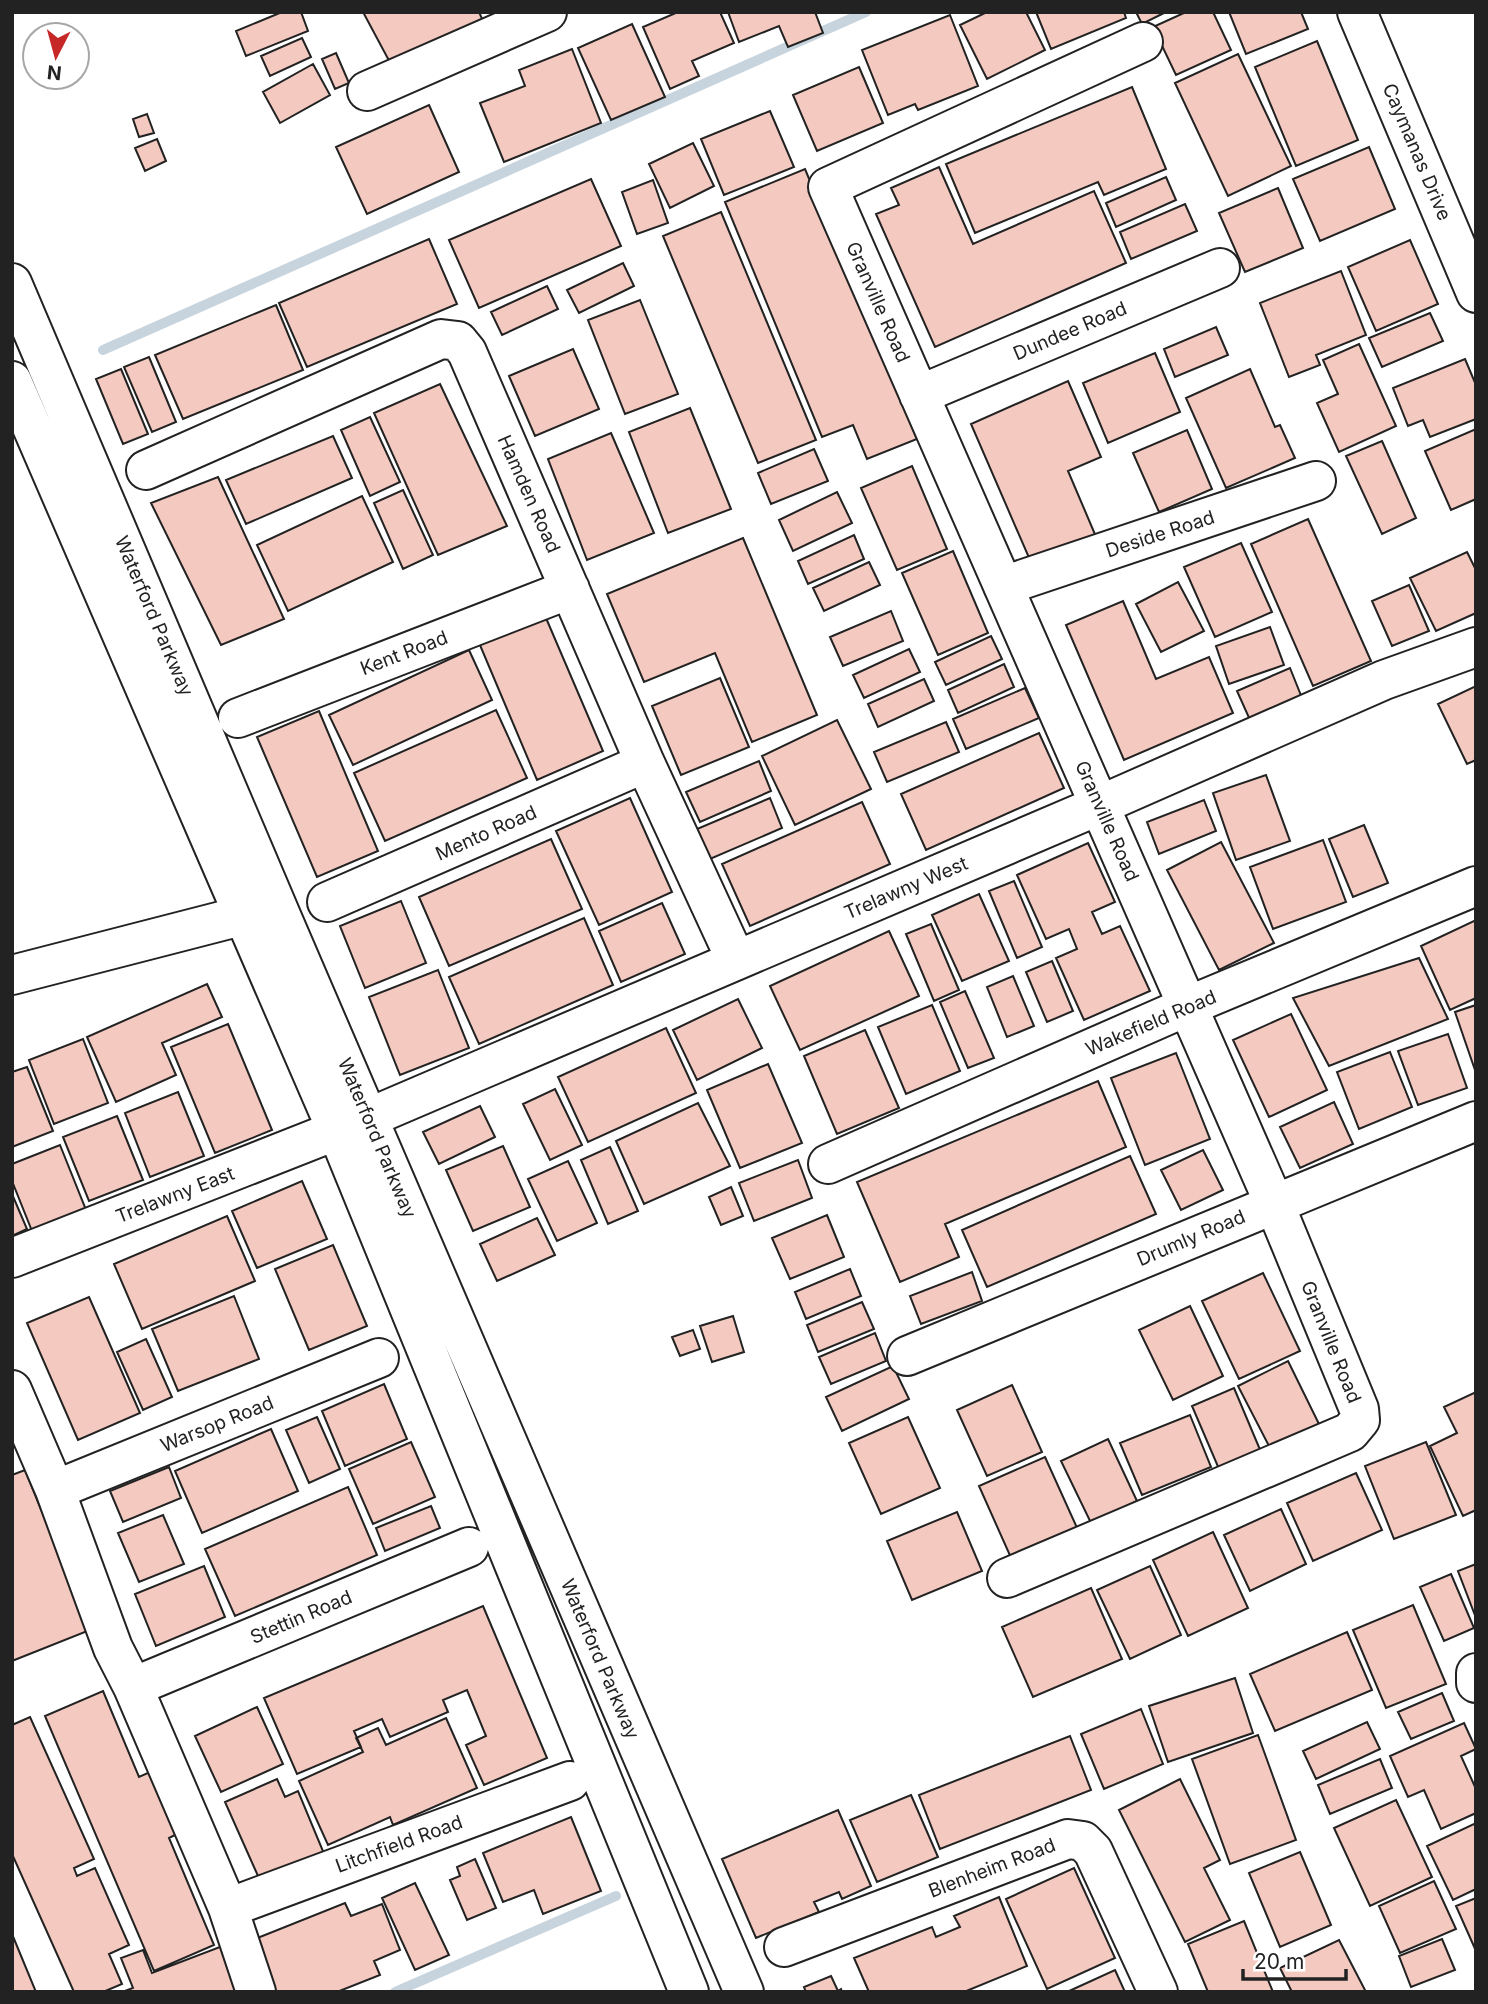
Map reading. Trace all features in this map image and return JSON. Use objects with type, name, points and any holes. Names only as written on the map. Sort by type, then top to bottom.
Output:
[{"type":"street","points":[[366,91],[547,12]]},
{"type":"street","name":"Caymanas Drive","points":[[1357,12],[1476,293]]},
{"type":"street","name":"Granville Road","points":[[1007,1578],[1350,1432],[1360,1420],[1359,1409],[1274,1203],[828,187],[1143,42]]},
{"type":"street","name":"Dundee Road","points":[[919,395],[1220,268]]},
{"type":"street","name":"Waterford Parkway","points":[[12,282],[353,1125],[689,1992]]},
{"type":"street","name":"Hamden Road","points":[[146,470],[441,339],[458,341],[467,352],[645,763],[736,960]]},
{"type":"street","name":"Waterford Parkway","points":[[12,381],[245,915],[353,1125],[744,1992]]},
{"type":"street","name":"Deside Road","points":[[1003,586],[1316,481]]},
{"type":"street","name":"Kent Road","points":[[237,718],[570,589]]},
{"type":"street","name":"Trelawny West","points":[[353,1125],[1384,681],[1476,647]]},
{"type":"street","name":"Mento Road","points":[[327,902],[645,763]]},
{"type":"street","name":"Wakefield Road","points":[[828,1164],[1188,1006],[1476,886]]},
{"type":"street","points":[[12,975],[245,915]]},
{"type":"street","name":"Drumly Road","points":[[907,1356],[1476,1121]]},
{"type":"street","name":"Trelawny East","points":[[12,1258],[353,1125]]},
{"type":"street","name":"Warsop Road","points":[[55,1490],[379,1358]]},
{"type":"street","points":[[12,1390],[55,1490],[113,1648],[133,1687],[228,1908],[256,1992]]},
{"type":"street","name":"Stettin Road","points":[[133,1687],[469,1547]]},
{"type":"street","points":[[1476,1673],[1476,1683]]},
{"type":"street","name":"Litchfield Road","points":[[228,1908],[570,1781]]},
{"type":"street","name":"Blenheim Road","points":[[784,1947],[1068,1839],[1083,1841],[1093,1851],[1158,1992]]},
{"type":"building","points":[[282,12],[301,12],[308,31],[246,56],[236,31]]},
{"type":"building","points":[[363,12],[479,12],[484,23],[394,70]]},
{"type":"building","points":[[678,12],[720,12],[734,43],[692,61],[699,76],[670,89],[643,27]]},
{"type":"building","points":[[728,12],[815,12],[823,33],[788,47],[779,26],[739,42]]},
{"type":"building","points":[[987,12],[1026,12],[1045,50],[987,79],[960,25]]},
{"type":"building","points":[[1036,12],[1124,12],[1126,18],[1051,49]]},
{"type":"building","points":[[1136,12],[1166,12],[1142,24]]},
{"type":"building","points":[[1186,12],[1213,12],[1231,50],[1176,75],[1153,27]]},
{"type":"building","points":[[1229,12],[1301,12],[1308,29],[1246,54]]},
{"type":"building","points":[[950,15],[978,86],[918,110],[915,104],[888,115],[862,50]]},
{"type":"building","points":[[632,24],[665,97],[611,120],[578,48]]},
{"type":"building","points":[[302,38],[311,57],[270,76],[261,56]]},
{"type":"building","points":[[1317,41],[1358,140],[1296,166],[1255,67]]},
{"type":"building","points":[[572,49],[601,123],[504,162],[480,103],[525,86],[519,70]]},
{"type":"building","points":[[336,53],[349,83],[335,89],[322,59]]},
{"type":"building","points":[[1238,54],[1291,166],[1228,196],[1175,83]]},
{"type":"building","points":[[313,64],[330,95],[280,123],[263,92]]},
{"type":"building","points":[[859,67],[883,123],[817,151],[793,95]]},
{"type":"building","points":[[1132,87],[1166,169],[1104,195],[1098,182],[975,233],[946,164]]},
{"type":"building","points":[[429,105],[459,172],[367,214],[336,147]]},
{"type":"building","points":[[770,111],[794,167],[724,195],[701,139]]},
{"type":"building","points":[[147,114],[154,133],[139,137],[133,119]]},
{"type":"building","points":[[157,139],[166,161],[145,171],[135,148]]},
{"type":"building","points":[[693,143],[714,186],[670,208],[649,164]]},
{"type":"building","points":[[1369,147],[1395,209],[1320,241],[1293,179]]},
{"type":"building","points":[[939,167],[973,244],[1094,191],[1126,263],[935,347],[876,214],[899,205],[891,188]]},
{"type":"building","points":[[805,169],[917,439],[867,459],[853,425],[822,437],[725,202]]},
{"type":"building","points":[[1166,177],[1176,200],[1116,227],[1106,203]]},
{"type":"building","points":[[591,179],[621,246],[479,308],[449,240]]},
{"type":"building","points":[[653,180],[668,223],[637,234],[622,192]]},
{"type":"building","points":[[1278,188],[1303,248],[1245,272],[1219,213]]},
{"type":"building","points":[[1185,204],[1197,231],[1131,259],[1120,232]]},
{"type":"building","points":[[721,212],[816,440],[758,463],[663,236]]},
{"type":"building","points":[[429,239],[457,304],[307,367],[279,303]]},
{"type":"building","points":[[1410,240],[1438,304],[1376,331],[1348,267]]},
{"type":"building","points":[[623,263],[634,286],[579,313],[567,290]]},
{"type":"building","points":[[1341,271],[1366,335],[1316,355],[1320,365],[1289,377],[1260,303]]},
{"type":"building","points":[[547,286],[558,309],[502,335],[491,312]]},
{"type":"building","points":[[640,300],[678,394],[625,414],[588,320]]},
{"type":"building","points":[[276,305],[303,370],[183,419],[155,355]]},
{"type":"building","points":[[1430,313],[1443,341],[1382,367],[1369,338]]},
{"type":"building","points":[[1216,327],[1228,355],[1175,377],[1164,349]]},
{"type":"building","points":[[1359,344],[1396,426],[1339,452],[1317,403],[1338,394],[1323,360]]},
{"type":"building","points":[[573,349],[599,409],[535,436],[509,376]]},
{"type":"building","points":[[1155,353],[1180,412],[1108,443],[1083,383]]},
{"type":"building","points":[[149,357],[176,422],[152,432],[124,367]]},
{"type":"building","points":[[1465,359],[1476,385],[1476,419],[1430,437],[1423,420],[1408,426],[1393,388]]},
{"type":"building","points":[[121,369],[148,434],[123,444],[96,379]]},
{"type":"building","points":[[1250,369],[1275,427],[1280,425],[1295,458],[1226,488],[1186,398]]},
{"type":"building","points":[[1068,381],[1101,457],[1068,471],[1097,539],[1033,567],[971,424]]},
{"type":"building","points":[[440,384],[507,526],[438,555],[374,413]]},
{"type":"building","points":[[690,408],[731,509],[668,533],[629,432]]},
{"type":"building","points":[[370,417],[400,482],[370,496],[341,430]]},
{"type":"building","points":[[1476,429],[1476,499],[1451,510],[1425,451]]},
{"type":"building","points":[[1187,430],[1212,489],[1159,512],[1133,453]]},
{"type":"building","points":[[611,433],[654,533],[587,560],[548,459]]},
{"type":"building","points":[[333,436],[352,478],[246,524],[226,480]]},
{"type":"building","points":[[1382,441],[1416,518],[1382,534],[1346,456]]},
{"type":"building","points":[[814,449],[828,481],[771,504],[758,473]]},
{"type":"building","points":[[912,466],[947,549],[897,570],[861,488]]},
{"type":"building","points":[[218,477],[284,619],[221,645],[151,503]]},
{"type":"building","points":[[403,490],[433,555],[403,569],[374,503]]},
{"type":"building","points":[[837,492],[852,523],[793,551],[779,520]]},
{"type":"building","points":[[362,496],[393,562],[288,611],[257,545]]},
{"type":"building","points":[[1308,519],[1371,661],[1313,686],[1251,544]]},
{"type":"building","points":[[854,535],[864,559],[808,584],[798,561]]},
{"type":"building","points":[[743,538],[817,715],[752,742],[715,653],[644,682],[607,594]]},
{"type":"building","points":[[1241,543],[1272,612],[1215,637],[1184,567]]},
{"type":"building","points":[[953,551],[988,633],[938,655],[902,573]]},
{"type":"building","points":[[1467,552],[1476,570],[1476,613],[1436,631],[1410,578]]},
{"type":"building","points":[[869,562],[880,585],[824,611],[813,588]]},
{"type":"building","points":[[1178,582],[1204,631],[1161,652],[1136,604]]},
{"type":"building","points":[[1409,585],[1429,631],[1392,646],[1372,601]]},
{"type":"building","points":[[1123,601],[1156,679],[1209,657],[1233,713],[1124,760],[1066,625]]},
{"type":"building","points":[[543,611],[603,751],[537,780],[477,638]]},
{"type":"building","points":[[891,611],[903,641],[843,666],[830,637]]},
{"type":"building","points":[[1270,627],[1284,665],[1229,684],[1216,646]]},
{"type":"building","points":[[991,636],[1002,659],[946,685],[935,662]]},
{"type":"building","points":[[909,649],[920,672],[864,698],[853,675]]},
{"type":"building","points":[[469,650],[492,700],[353,765],[329,715]]},
{"type":"building","points":[[1004,664],[1014,687],[958,713],[948,690]]},
{"type":"building","points":[[1290,668],[1302,698],[1250,720],[1237,691]]},
{"type":"building","points":[[720,678],[749,747],[681,775],[652,706]]},
{"type":"building","points":[[924,679],[934,701],[878,727],[868,704]]},
{"type":"building","points":[[1476,686],[1476,760],[1467,764],[1438,704]]},
{"type":"building","points":[[1025,688],[1039,718],[966,749],[953,719]]},
{"type":"building","points":[[496,710],[527,778],[385,841],[354,773]]},
{"type":"building","points":[[319,711],[378,851],[317,877],[257,737]]},
{"type":"building","points":[[837,720],[871,789],[795,825],[762,756]]},
{"type":"building","points":[[946,722],[959,752],[887,782],[874,752]]},
{"type":"building","points":[[1039,733],[1064,788],[926,850],[901,794]]},
{"type":"building","points":[[759,761],[771,791],[700,822],[686,792]]},
{"type":"building","points":[[1266,775],[1290,841],[1236,860],[1213,793]]},
{"type":"building","points":[[630,798],[672,892],[599,925],[556,831]]},
{"type":"building","points":[[770,798],[782,828],[710,859],[697,829]]},
{"type":"building","points":[[1204,800],[1216,831],[1159,854],[1147,822]]},
{"type":"building","points":[[862,802],[890,864],[750,926],[722,864]]},
{"type":"building","points":[[1364,825],[1388,883],[1353,897],[1329,839]]},
{"type":"building","points":[[551,839],[582,909],[449,966],[419,897]]},
{"type":"building","points":[[1323,840],[1346,902],[1273,929],[1250,867]]},
{"type":"building","points":[[1221,842],[1274,943],[1219,970],[1167,870]]},
{"type":"building","points":[[1088,843],[1115,902],[1092,912],[1102,934],[1120,926],[1150,991],[1084,1020],[1056,958],[1077,949],[1069,929],[1046,939],[1017,875]]},
{"type":"building","points":[[1014,881],[1042,947],[1017,958],[989,891]]},
{"type":"building","points":[[979,894],[1009,961],[962,981],[932,915]]},
{"type":"building","points":[[401,901],[426,963],[365,988],[340,926]]},
{"type":"building","points":[[662,903],[685,954],[621,982],[599,931]]},
{"type":"building","points":[[584,918],[613,985],[479,1044],[449,977]]},
{"type":"building","points":[[1476,920],[1476,998],[1450,1010],[1421,946]]},
{"type":"building","points":[[931,924],[959,990],[934,1001],[906,934]]},
{"type":"building","points":[[889,931],[919,996],[800,1050],[770,986]]},
{"type":"building","points":[[1419,958],[1448,1019],[1329,1066],[1293,998]]},
{"type":"building","points":[[1052,961],[1073,1011],[1047,1022],[1026,972]]},
{"type":"building","points":[[438,970],[469,1048],[400,1075],[369,997]]},
{"type":"building","points":[[1013,976],[1034,1026],[1007,1037],[987,987]]},
{"type":"building","points":[[207,984],[222,1017],[162,1043],[176,1075],[116,1102],[87,1037]]},
{"type":"building","points":[[965,991],[994,1058],[968,1068],[940,1002]]},
{"type":"building","points":[[738,999],[762,1048],[697,1080],[673,1030]]},
{"type":"building","points":[[932,1005],[960,1071],[906,1094],[878,1027]]},
{"type":"building","points":[[1476,1005],[1476,1073],[1455,1012]]},
{"type":"building","points":[[1291,1014],[1327,1090],[1269,1117],[1233,1040]]},
{"type":"building","points":[[228,1024],[272,1130],[215,1153],[171,1047]]},
{"type":"building","points":[[666,1028],[696,1093],[588,1142],[558,1077]]},
{"type":"building","points":[[865,1030],[899,1108],[837,1134],[804,1056]]},
{"type":"building","points":[[1448,1034],[1467,1088],[1418,1105],[1398,1051]]},
{"type":"building","points":[[83,1039],[108,1103],[54,1124],[29,1060]]},
{"type":"building","points":[[1390,1052],[1412,1107],[1359,1129],[1337,1072]]},
{"type":"building","points":[[1176,1053],[1210,1139],[1145,1165],[1111,1078]]},
{"type":"building","points":[[768,1064],[802,1143],[740,1168],[707,1090]]},
{"type":"building","points":[[27,1067],[53,1131],[12,1147],[12,1072]]},
{"type":"building","points":[[1098,1081],[1126,1147],[945,1224],[959,1257],[900,1282],[857,1182]]},
{"type":"building","points":[[555,1089],[582,1145],[550,1160],[523,1104]]},
{"type":"building","points":[[178,1092],[204,1156],[150,1177],[125,1113]]},
{"type":"building","points":[[1334,1102],[1353,1144],[1300,1168],[1280,1127]]},
{"type":"building","points":[[698,1103],[730,1166],[644,1204],[616,1141]]},
{"type":"building","points":[[480,1106],[495,1137],[439,1164],[423,1132]]},
{"type":"building","points":[[117,1116],[143,1180],[89,1201],[63,1137]]},
{"type":"building","points":[[60,1145],[86,1210],[32,1231],[12,1181],[12,1164]]},
{"type":"building","points":[[503,1146],[530,1207],[473,1231],[446,1170]]},
{"type":"building","points":[[610,1147],[638,1211],[608,1224],[581,1160]]},
{"type":"building","points":[[1203,1150],[1223,1190],[1181,1210],[1161,1170]]},
{"type":"building","points":[[1130,1156],[1156,1214],[987,1287],[962,1230]]},
{"type":"building","points":[[798,1160],[812,1198],[754,1221],[739,1183]]},
{"type":"building","points":[[568,1161],[597,1223],[557,1241],[528,1179]]},
{"type":"building","points":[[302,1181],[327,1239],[257,1268],[232,1211]]},
{"type":"building","points":[[731,1187],[743,1216],[721,1225],[709,1197]]},
{"type":"building","points":[[12,1194],[27,1229],[12,1236]]},
{"type":"building","points":[[827,1215],[844,1257],[790,1279],[772,1238]]},
{"type":"building","points":[[227,1216],[255,1281],[142,1329],[114,1264]]},
{"type":"building","points":[[537,1218],[555,1255],[497,1281],[480,1244]]},
{"type":"building","points":[[333,1245],[367,1326],[309,1350],[275,1269]]},
{"type":"building","points":[[850,1269],[861,1296],[806,1319],[795,1292]]},
{"type":"building","points":[[972,1272],[982,1301],[921,1324],[910,1296]]},
{"type":"building","points":[[1263,1273],[1300,1351],[1239,1379],[1202,1301]]},
{"type":"building","points":[[234,1296],[259,1359],[178,1391],[152,1329]]},
{"type":"building","points":[[89,1297],[140,1413],[78,1440],[27,1323]]},
{"type":"building","points":[[862,1302],[874,1329],[818,1352],[807,1325]]},
{"type":"building","points":[[1190,1306],[1223,1376],[1173,1400],[1139,1330]]},
{"type":"building","points":[[733,1316],[744,1352],[712,1362],[700,1326]]},
{"type":"building","points":[[693,1330],[700,1349],[680,1356],[672,1337]]},
{"type":"building","points":[[875,1333],[886,1361],[831,1384],[819,1357]]},
{"type":"building","points":[[146,1339],[172,1397],[143,1410],[117,1352]]},
{"type":"building","points":[[1288,1361],[1319,1424],[1270,1448],[1238,1386]]},
{"type":"building","points":[[893,1366],[909,1399],[842,1431],[826,1397]]},
{"type":"building","points":[[384,1384],[407,1439],[345,1466],[322,1411]]},
{"type":"building","points":[[1012,1385],[1042,1452],[987,1476],[957,1410]]},
{"type":"building","points":[[1234,1388],[1261,1452],[1219,1469],[1192,1406]]},
{"type":"building","points":[[1476,1392],[1476,1510],[1463,1516],[1430,1446],[1457,1433],[1444,1407]]},
{"type":"building","points":[[1190,1415],[1211,1467],[1142,1495],[1120,1443]]},
{"type":"building","points":[[317,1417],[340,1469],[309,1483],[286,1430]]},
{"type":"building","points":[[908,1417],[940,1488],[881,1514],[849,1443]]},
{"type":"building","points":[[271,1429],[298,1491],[202,1533],[175,1471]]},
{"type":"building","points":[[1108,1439],[1137,1501],[1091,1523],[1061,1461]]},
{"type":"building","points":[[411,1442],[435,1497],[373,1524],[349,1469]]},
{"type":"building","points":[[1426,1442],[1456,1515],[1394,1539],[1365,1466]]},
{"type":"building","points":[[1045,1457],[1078,1530],[1012,1560],[979,1486]]},
{"type":"building","points":[[169,1467],[181,1498],[123,1522],[110,1491]]},
{"type":"building","points":[[25,1470],[90,1630],[12,1661],[12,1475]]},
{"type":"building","points":[[1356,1473],[1382,1530],[1313,1561],[1287,1503]]},
{"type":"building","points":[[348,1487],[377,1555],[235,1616],[205,1549]]},
{"type":"building","points":[[431,1506],[440,1528],[385,1551],[376,1528]]},
{"type":"building","points":[[1281,1509],[1306,1564],[1250,1591],[1224,1535]]},
{"type":"building","points":[[957,1512],[982,1571],[912,1600],[887,1541]]},
{"type":"building","points":[[163,1515],[184,1564],[139,1582],[118,1533]]},
{"type":"building","points":[[1213,1532],[1248,1608],[1188,1636],[1153,1560]]},
{"type":"building","points":[[1476,1564],[1476,1618],[1458,1571]]},
{"type":"building","points":[[204,1566],[225,1617],[156,1646],[135,1594]]},
{"type":"building","points":[[1150,1566],[1181,1635],[1130,1659],[1097,1590]]},
{"type":"building","points":[[1451,1574],[1474,1628],[1444,1641],[1420,1587]]},
{"type":"building","points":[[1091,1588],[1122,1659],[1033,1697],[1002,1627]]},
{"type":"building","points":[[1413,1605],[1446,1684],[1386,1708],[1353,1630]]},
{"type":"building","points":[[483,1606],[547,1758],[484,1785],[466,1745],[486,1736],[467,1690],[443,1700],[448,1712],[390,1737],[382,1719],[354,1731],[361,1747],[297,1774],[264,1698]]},
{"type":"building","points":[[1347,1632],[1372,1690],[1275,1731],[1250,1674]]},
{"type":"building","points":[[1235,1678],[1253,1733],[1168,1762],[1149,1706]]},
{"type":"building","points":[[103,1691],[139,1777],[150,1772],[177,1834],[169,1838],[214,1945],[154,1971],[45,1716]]},
{"type":"building","points":[[1442,1693],[1454,1721],[1411,1739],[1398,1712]]},
{"type":"building","points":[[257,1707],[283,1764],[221,1792],[195,1736]]},
{"type":"building","points":[[1141,1709],[1163,1764],[1104,1789],[1081,1734]]},
{"type":"building","points":[[30,1717],[94,1859],[74,1868],[77,1876],[95,1868],[129,1945],[109,1954],[122,1984],[103,1992],[74,1992],[12,1854],[12,1725]]},
{"type":"building","points":[[446,1718],[477,1788],[393,1825],[390,1817],[328,1845],[299,1781],[363,1752],[356,1738],[378,1728],[386,1745]]},
{"type":"building","points":[[1367,1722],[1380,1749],[1316,1779],[1303,1751]]},
{"type":"building","points":[[1464,1723],[1476,1749],[1461,1756],[1476,1789],[1476,1813],[1441,1829],[1424,1790],[1408,1797],[1390,1756]]},
{"type":"building","points":[[1258,1735],[1296,1840],[1230,1864],[1192,1759]]},
{"type":"building","points":[[1070,1736],[1091,1790],[940,1849],[919,1795]]},
{"type":"building","points":[[1380,1759],[1392,1788],[1330,1814],[1318,1785]]},
{"type":"building","points":[[277,1779],[285,1797],[298,1791],[325,1856],[262,1885],[225,1802]]},
{"type":"building","points":[[1180,1779],[1220,1860],[1204,1868],[1230,1920],[1185,1942],[1119,1810]]},
{"type":"building","points":[[911,1795],[938,1857],[877,1882],[850,1820]]},
{"type":"building","points":[[1396,1800],[1432,1877],[1370,1906],[1334,1828]]},
{"type":"building","points":[[838,1810],[871,1886],[842,1899],[839,1892],[814,1902],[819,1912],[756,1938],[722,1859]]},
{"type":"building","points":[[571,1817],[601,1891],[543,1914],[534,1890],[503,1902],[483,1853]]},
{"type":"building","points":[[1476,1823],[1476,1889],[1453,1900],[1427,1846]]},
{"type":"building","points":[[1300,1852],[1331,1925],[1280,1947],[1249,1873]]},
{"type":"building","points":[[475,1859],[496,1908],[467,1920],[450,1880],[460,1876],[457,1867]]},
{"type":"building","points":[[1074,1868],[1115,1958],[1047,1989],[1006,1899]]},
{"type":"building","points":[[1434,1881],[1456,1929],[1400,1953],[1379,1906]]},
{"type":"building","points":[[415,1883],[449,1955],[415,1970],[382,1898]]},
{"type":"building","points":[[999,1897],[1027,1966],[964,1992],[869,1992],[854,1958],[932,1927],[936,1937],[960,1927],[954,1916]]},
{"type":"building","points":[[1476,1898],[1476,1951],[1456,1906]]},
{"type":"building","points":[[345,1903],[351,1916],[382,1904],[400,1950],[374,1961],[380,1975],[337,1992],[265,1992],[245,1943]]},
{"type":"building","points":[[1244,1921],[1273,1992],[1208,1992],[1188,1944]]},
{"type":"building","points":[[12,1934],[36,1992],[12,1992]]},
{"type":"building","points":[[1442,1939],[1455,1970],[1411,1987],[1399,1956]]},
{"type":"building","points":[[1339,1940],[1366,1992],[1292,1992],[1280,1968]]},
{"type":"building","points":[[225,1945],[243,1992],[122,1992],[133,1988],[121,1958],[143,1950],[152,1973]]},
{"type":"building","points":[[1115,1970],[1125,1992],[1067,1992]]},
{"type":"building","points":[[831,1976],[838,1991],[841,1989],[842,1992],[806,1992],[804,1987]]},
{"type":"waterway","points":[[103,350],[866,12]]},
{"type":"waterway","points":[[395,1992],[616,1896]]}]
